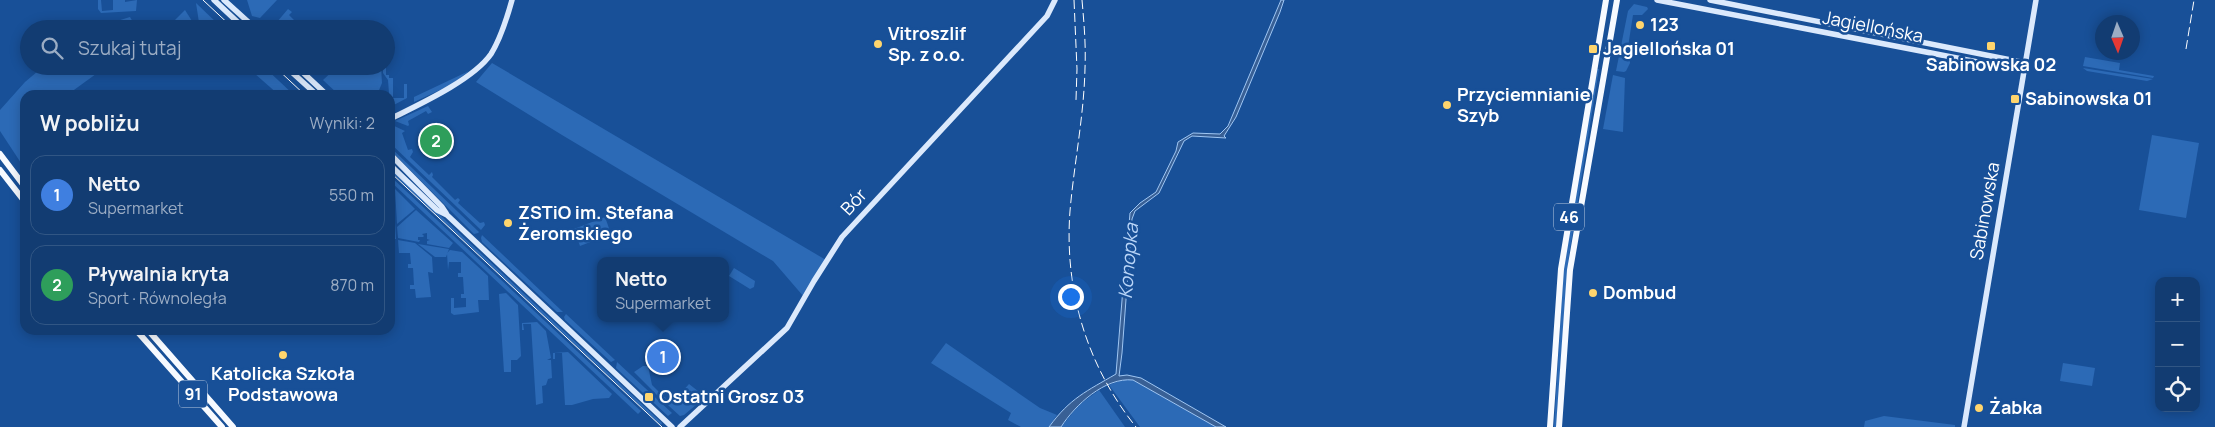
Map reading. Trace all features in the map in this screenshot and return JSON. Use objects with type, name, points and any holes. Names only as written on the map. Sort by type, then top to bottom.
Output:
[{"type":"main road","points":[[1600,0],[1605,8]]},
{"type":"main road","name":"46","points":[[1550,427],[1561,269],[1606,0]]},
{"type":"main road","name":"46","points":[[1560,427],[1570,270],[1617,0]]},
{"type":"main road","points":[[0,154],[20,180]]},
{"type":"main road","points":[[0,170],[20,196]]},
{"type":"main road","name":"91","points":[[140,335],[222,427]]},
{"type":"main road","name":"91","points":[[152,335],[234,427]]},
{"type":"street","points":[[214,0],[235,20]]},
{"type":"street","points":[[224,0],[246,20]]},
{"type":"street","points":[[395,116],[464,79],[490,55],[503,28],[512,0]]},
{"type":"street","name":"Bór","points":[[680,427],[787,328],[842,237],[1031,34],[1049,13],[1055,0]]},
{"type":"street","name":"Jagiellońska","points":[[1657,0],[2024,71]]},
{"type":"street","name":"Jagiellońska","points":[[1710,0],[2026,63]]},
{"type":"street","name":"Sabinowska","points":[[1964,427],[2036,0]]},
{"type":"street","points":[[295,75],[311,90]]},
{"type":"street","points":[[306,75],[322,90]]},
{"type":"street","points":[[395,159],[442,207],[447,215]]},
{"type":"street","points":[[395,170],[438,210],[447,215],[672,427]]},
{"type":"shaded area","points":[[98,0],[101,0],[102,11],[113,10],[113,0],[125,0],[125,2],[137,0],[136,11],[101,13],[98,9]]},
{"type":"shaded area","points":[[247,0],[277,0],[260,18],[252,16]]},
{"type":"shaded area","points":[[196,3],[214,20],[199,20]]},
{"type":"shaded area","points":[[1634,4],[1647,7],[1648,9],[1642,15],[1633,15],[1628,47],[1630,63],[1626,71],[1616,71],[1628,11]]},
{"type":"shaded area","points":[[288,9],[292,12],[289,15],[294,20],[279,20]]},
{"type":"shaded area","points":[[185,10],[191,20],[175,20]]},
{"type":"shaded area","points":[[130,17],[132,20],[120,20]]},
{"type":"shaded area","points":[[2085,57],[2120,63],[2119,70],[2154,76],[2153,78],[2083,66]]},
{"type":"shaded area","points":[[492,63],[826,260],[804,297],[773,261],[476,82]]},
{"type":"shaded area","points":[[2083,68],[2153,79],[2147,81],[2087,71]]},
{"type":"shaded area","points":[[1597,69],[1599,69],[1569,256],[1556,427],[1554,427],[1564,261]]},
{"type":"shaded area","points":[[469,71],[451,85],[414,102],[414,97]]},
{"type":"shaded area","points":[[33,75],[95,75],[74,90],[20,90],[20,161],[0,131],[0,110]]},
{"type":"shaded area","points":[[256,75],[273,75],[289,90],[273,90]]},
{"type":"shaded area","points":[[328,75],[382,75],[382,83],[379,90],[334,90],[323,80]]},
{"type":"shaded area","points":[[384,75],[389,75],[389,78],[393,78],[393,90],[389,90],[388,80]]},
{"type":"shaded area","points":[[1613,75],[1625,78],[1623,132],[1603,129]]},
{"type":"shaded area","points":[[404,84],[407,84],[407,98],[395,104],[395,98],[404,98]]},
{"type":"shaded area","points":[[428,106],[432,112],[428,114],[426,111],[408,121],[408,126],[395,121]]},
{"type":"shaded area","points":[[437,122],[438,125],[418,146],[420,130]]},
{"type":"shaded area","points":[[395,126],[405,131],[402,133],[408,150],[412,149],[413,152],[410,157],[429,175],[432,172],[432,177],[455,200],[458,198],[460,200],[458,203],[480,223],[484,222],[485,225],[481,230],[395,148]]},
{"type":"shaded area","points":[[2152,135],[2199,143],[2186,218],[2139,210]]},
{"type":"shaded area","points":[[395,152],[479,232],[474,234],[395,155]]},
{"type":"shaded area","points":[[395,173],[662,423],[661,425],[395,176]]},
{"type":"shaded area","points":[[395,181],[641,411],[638,414],[395,186]]},
{"type":"shaded area","points":[[395,189],[415,209],[397,224]]},
{"type":"shaded area","points":[[416,210],[453,243],[449,248],[427,244],[427,241],[430,240],[427,239],[427,233],[422,234],[423,237],[418,237],[419,242],[398,238],[397,227]]},
{"type":"shaded area","points":[[605,217],[611,234],[580,246],[574,229]]},
{"type":"shaded area","points":[[482,235],[563,312],[557,312],[482,242]]},
{"type":"shaded area","points":[[398,240],[415,243],[432,257],[433,273],[428,272],[431,297],[416,298],[415,289],[410,289],[410,285],[414,285],[413,268],[408,268],[408,264],[411,264],[410,253],[399,253]]},
{"type":"shaded area","points":[[418,244],[449,249],[446,257],[435,257]]},
{"type":"shaded area","points":[[450,250],[462,252],[488,276],[489,300],[478,300],[479,312],[454,315],[451,313],[451,298],[454,298],[454,308],[466,307],[466,298],[461,298],[461,294],[464,294],[463,277],[458,277],[458,273],[461,273],[461,262],[449,262],[448,270],[447,253]]},
{"type":"shaded area","points":[[734,268],[755,281],[754,287],[750,289],[729,276]]},
{"type":"shaded area","points":[[506,293],[518,305],[521,356],[517,360],[511,360],[511,372],[504,372],[499,294]]},
{"type":"shaded area","points":[[566,314],[615,360],[611,362],[565,320]]},
{"type":"shaded area","points":[[537,322],[546,331],[551,358],[547,360],[551,360],[552,378],[548,379],[546,385],[542,386],[543,403],[536,405],[531,324],[523,324],[524,330],[522,330],[522,323]]},
{"type":"shaded area","points":[[946,343],[1040,408],[1057,415],[1049,427],[1021,427],[1008,420],[1011,413],[931,363]]},
{"type":"shaded area","points":[[568,352],[612,394],[609,398],[593,399],[565,405],[562,353],[555,353],[555,359],[553,359],[553,353]]},
{"type":"shaded area","points":[[617,362],[672,413],[668,416],[616,368]]},
{"type":"shaded area","points":[[2063,363],[2095,368],[2092,386],[2060,381]]},
{"type":"shaded area","points":[[643,366],[648,366],[652,385],[660,393],[658,396],[634,372]]},
{"type":"shaded area","points":[[1125,379],[1133,380],[1216,427],[1140,427],[1109,385]]},
{"type":"shaded area","points":[[689,384],[703,395],[703,399],[684,415],[680,416],[659,397],[662,395],[672,403]]},
{"type":"shaded area","points":[[1099,390],[1125,427],[1061,427],[1079,405]]},
{"type":"shaded area","points":[[1884,416],[1955,425],[1955,427],[1864,427],[1865,421]]},
{"type":"water","name":"Konopka","points":[[1281,0],[1284,0],[1280,12],[1236,117],[1224,136],[1226,138],[1192,136],[1184,141],[1159,193],[1135,211],[1132,219],[1119,376],[1127,375],[1141,378],[1226,427],[1216,427],[1133,380],[1122,380],[1112,383],[1092,394],[1074,410],[1061,427],[1049,427],[1072,402],[1116,374],[1126,251],[1124,251],[1127,249],[1130,213],[1156,192],[1176,151],[1178,142],[1193,133],[1220,134],[1228,126]]},
{"type":"tram line","points":[[203,0],[224,20]]},
{"type":"tram line","points":[[284,75],[300,90]]},
{"type":"tram line","points":[[395,177],[662,427]]},
{"type":"railway","points":[[1074,0],[1077,69],[1076,100]]},
{"type":"railway","points":[[1082,0],[1085,68],[1083,104],[1070,211],[1071,270],[1082,326],[1092,353],[1104,379],[1136,427]]},
{"type":"railway","points":[[2186,49],[2194,0]]},
{"type":"place","name":"123","points":[[1640,25]]},
{"type":"place","name":"Vitroszlif Sp. z o.o.","points":[[878,44]]},
{"type":"place","name":"Sabinowska 02","points":[[1991,46]]},
{"type":"place","name":"Jagiellońska 01","points":[[1593,49]]},
{"type":"place","name":"Sabinowska 01","points":[[2015,99]]},
{"type":"place","name":"Przyciemnianie Szyb","points":[[1447,105]]},
{"type":"place","name":"Pływalnia kryta","points":[[436,141]]},
{"type":"place","name":"ZSTiO im. Stefana Żeromskiego","points":[[508,223]]},
{"type":"place","name":"Dombud","points":[[1593,293]]},
{"type":"place","name":"Katolicka Szkoła Podstawowa","points":[[283,355]]},
{"type":"place","name":"Netto","points":[[663,357]]},
{"type":"place","name":"Ostatni Grosz 03","points":[[649,397]]},
{"type":"place","name":"Żabka","points":[[1979,408]]}]
